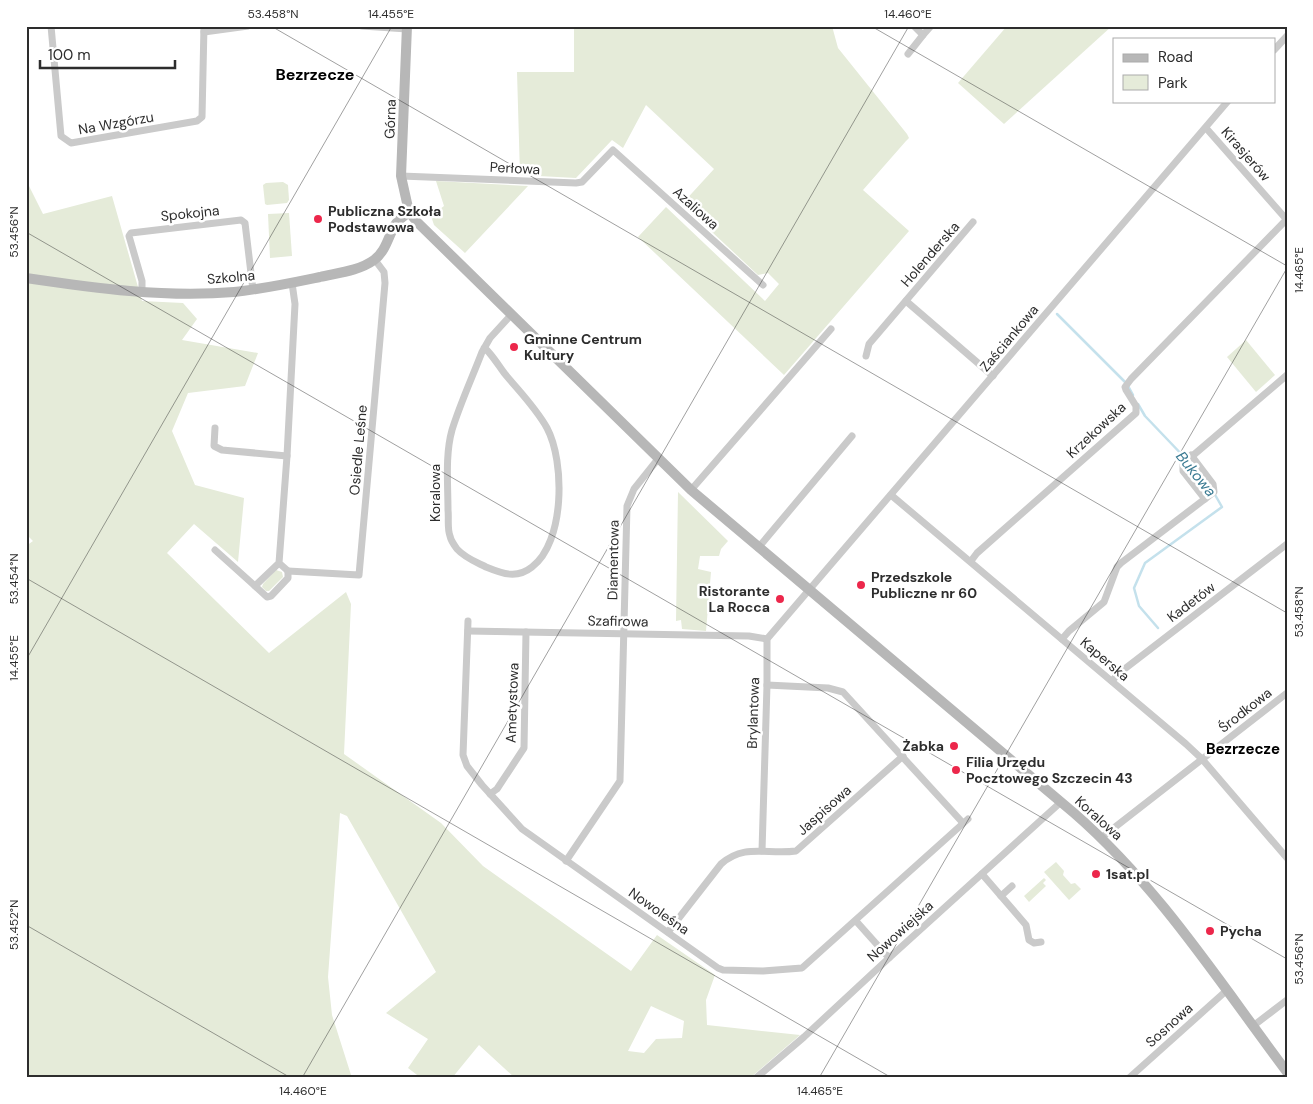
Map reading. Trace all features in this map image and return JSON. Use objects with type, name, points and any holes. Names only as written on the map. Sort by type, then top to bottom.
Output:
[{"type":"street","name":"Na Wzgórzu","points":[[51,26],[61,136],[71,143],[197,121],[202,116],[204,29],[248,26]]},
{"type":"street","points":[[362,26],[407,28]]},
{"type":"street","points":[[914,26],[924,36]]},
{"type":"street","points":[[908,54],[931,26]]},
{"type":"street","name":"Górna","points":[[407,28],[402,176],[409,212]]},
{"type":"street","points":[[1276,48],[1287,36]]},
{"type":"street","name":"Zaściankowa","points":[[809,590],[1227,102]]},
{"type":"street","name":"Kirasjerów","points":[[1206,128],[1287,220]]},
{"type":"street","name":"Perłowa","points":[[402,176],[576,183],[582,182],[613,150]]},
{"type":"street","name":"Azaliowa","points":[[613,150],[763,285]]},
{"type":"street","points":[[375,260],[385,247],[396,224],[409,212]]},
{"type":"street","name":"Koralowa","points":[[409,212],[428,234],[511,316],[691,490],[1061,802],[1101,838],[1160,902],[1287,1072]]},
{"type":"street","name":"Spokojna","points":[[142,291],[142,282],[128,236],[131,233],[241,220],[246,223],[253,290]]},
{"type":"street","name":"Krzekowska","points":[[971,561],[977,553],[1136,412],[1136,406],[1125,387],[1287,220]]},
{"type":"street","name":"Holenderska","points":[[866,356],[869,344],[973,222]]},
{"type":"street","name":"Szkolna","points":[[26,278],[98,288],[209,294],[253,290],[292,283],[357,268],[375,260]]},
{"type":"street","name":"Osiedle Leśne","points":[[288,571],[359,575],[385,283],[384,272],[375,260]]},
{"type":"street","points":[[255,586],[279,563],[295,304],[292,283]]},
{"type":"street","name":"Holenderska","points":[[906,301],[993,376]]},
{"type":"street","points":[[484,348],[490,338],[511,316]]},
{"type":"street","points":[[691,490],[831,329]]},
{"type":"street","name":"Koralowa","points":[[484,348],[488,350],[494,361],[539,416],[550,435],[557,459],[558,500],[552,539],[542,558],[532,567],[517,575],[495,571],[463,555],[454,544],[449,531],[448,466],[452,432],[484,348]]},
{"type":"street","points":[[478,362],[485,360],[494,361]]},
{"type":"street","points":[[1205,500],[1182,471],[1183,464],[1287,375]]},
{"type":"street","points":[[215,428],[214,446],[222,450],[287,456]]},
{"type":"street","points":[[758,548],[852,436]]},
{"type":"street","points":[[1062,639],[1104,602],[1117,567],[1121,563],[1214,492],[1213,484],[1192,456]]},
{"type":"street","name":"Diamentowa","points":[[566,861],[620,782],[627,506],[634,489],[658,459]]},
{"type":"street","name":"Kaperska","points":[[891,495],[1186,744],[1284,848],[1287,858]]},
{"type":"street","name":"Kadetów","points":[[1112,681],[1118,674],[1287,544]]},
{"type":"street","points":[[215,550],[267,597],[271,596],[288,578],[288,571],[279,563]]},
{"type":"street","points":[[767,639],[809,590]]},
{"type":"street","name":"Nowoleśna","points":[[468,621],[463,755],[467,766],[522,829],[723,970],[798,970],[806,966],[966,821],[903,756]]},
{"type":"street","name":"Szafirowa","points":[[468,631],[749,636],[767,639]]},
{"type":"street","name":"Ametystowa","points":[[490,794],[524,748],[526,632]]},
{"type":"street","name":"Brylantowa","points":[[762,852],[767,639]]},
{"type":"street","points":[[767,685],[838,690],[849,698],[903,756]]},
{"type":"street","name":"Środkowa","points":[[1101,838],[1287,694]]},
{"type":"street","name":"Jaspisowa","points":[[668,932],[721,864],[728,858],[740,852],[796,851],[903,756]]},
{"type":"street","name":"Nowowiejska","points":[[756,1078],[804,1037],[1061,802]]},
{"type":"street","points":[[982,874],[1026,925],[1029,940],[1034,943],[1041,942]]},
{"type":"street","points":[[1002,896],[1012,886]]},
{"type":"street","points":[[856,921],[889,958]]},
{"type":"street","name":"Sosnowa","points":[[1129,1078],[1226,991]]},
{"type":"street","points":[[1253,1026],[1287,1000]]},
{"type":"green space","points":[[574,26],[832,26],[838,48],[907,134],[909,138],[863,190],[909,231],[784,375],[638,237],[666,207],[765,301],[779,284],[768,273],[758,275],[682,204],[714,169],[646,105],[623,148],[612,140],[576,178],[520,175],[517,72],[574,72]]},
{"type":"green space","points":[[1007,26],[1112,26],[1004,124],[958,83]]},
{"type":"green space","points":[[26,180],[43,214],[112,196],[142,301],[183,303],[197,319],[182,340],[258,353],[245,386],[188,393],[172,431],[195,485],[244,498],[238,562],[194,524],[167,553],[269,653],[346,592],[351,604],[344,754],[441,823],[483,866],[631,971],[657,935],[715,975],[706,1000],[707,1025],[800,1035],[750,1078],[515,1078],[479,1045],[452,1078],[421,1078],[408,1068],[428,1039],[386,1013],[436,972],[347,816],[340,813],[328,977],[332,1015],[352,1078],[26,1078],[26,546],[33,541],[26,534]],"holes":[[[651,1006],[684,1021],[682,1038],[656,1039],[644,1053],[628,1051]]]},
{"type":"green space","points":[[436,181],[528,186],[465,253],[434,225],[431,216],[444,206]]},
{"type":"green space","points":[[283,182],[288,185],[289,200],[287,203],[265,204],[263,185],[266,183]]},
{"type":"green space","points":[[289,213],[292,256],[270,258],[268,214]]},
{"type":"green space","points":[[1246,340],[1275,375],[1256,392],[1227,357]]},
{"type":"green space","points":[[1192,465],[1195,466],[1211,487],[1208,492],[1205,492],[1188,470]]},
{"type":"green space","points":[[678,492],[728,541],[721,549],[719,556],[700,556],[698,569],[711,572],[706,631],[682,629],[681,620],[676,621]]},
{"type":"green space","points":[[276,570],[282,572],[283,577],[269,591],[266,591],[262,587],[263,584]]},
{"type":"green space","points":[[1056,862],[1064,871],[1063,875],[1071,884],[1075,883],[1081,889],[1069,900],[1044,872]]},
{"type":"green space","points":[[1044,878],[1046,880],[1043,883],[1046,886],[1029,902],[1024,896]]},
{"type":"waterway","name":"Bukowa","points":[[1057,314],[1127,384],[1133,395]]},
{"type":"waterway","name":"Bukowa","points":[[1138,404],[1145,416],[1187,460],[1211,489]]},
{"type":"waterway","name":"Bukowa","points":[[1158,628],[1139,606],[1134,588],[1145,563],[1222,507],[1214,493]]},
{"type":"place","name":"Publiczna Szkoła Podstawowa","points":[[318,219]]},
{"type":"place","name":"Gminne Centrum Kultury","points":[[514,347]]},
{"type":"place","name":"Przedszkole Publiczne nr 60","points":[[861,585]]},
{"type":"place","name":"Ristorante La Rocca","points":[[780,599]]},
{"type":"place","name":"Żabka","points":[[954,746]]},
{"type":"place","name":"Filia Urzędu Pocztowego Szczecin 43","points":[[956,770]]},
{"type":"place","name":"1sat.pl","points":[[1096,874]]},
{"type":"place","name":"Pycha","points":[[1210,931]]},
{"type":"district","name":"Bezrzecze","points":[[315,74]]},
{"type":"district","name":"Bezrzecze","points":[[1243,749]]}]
